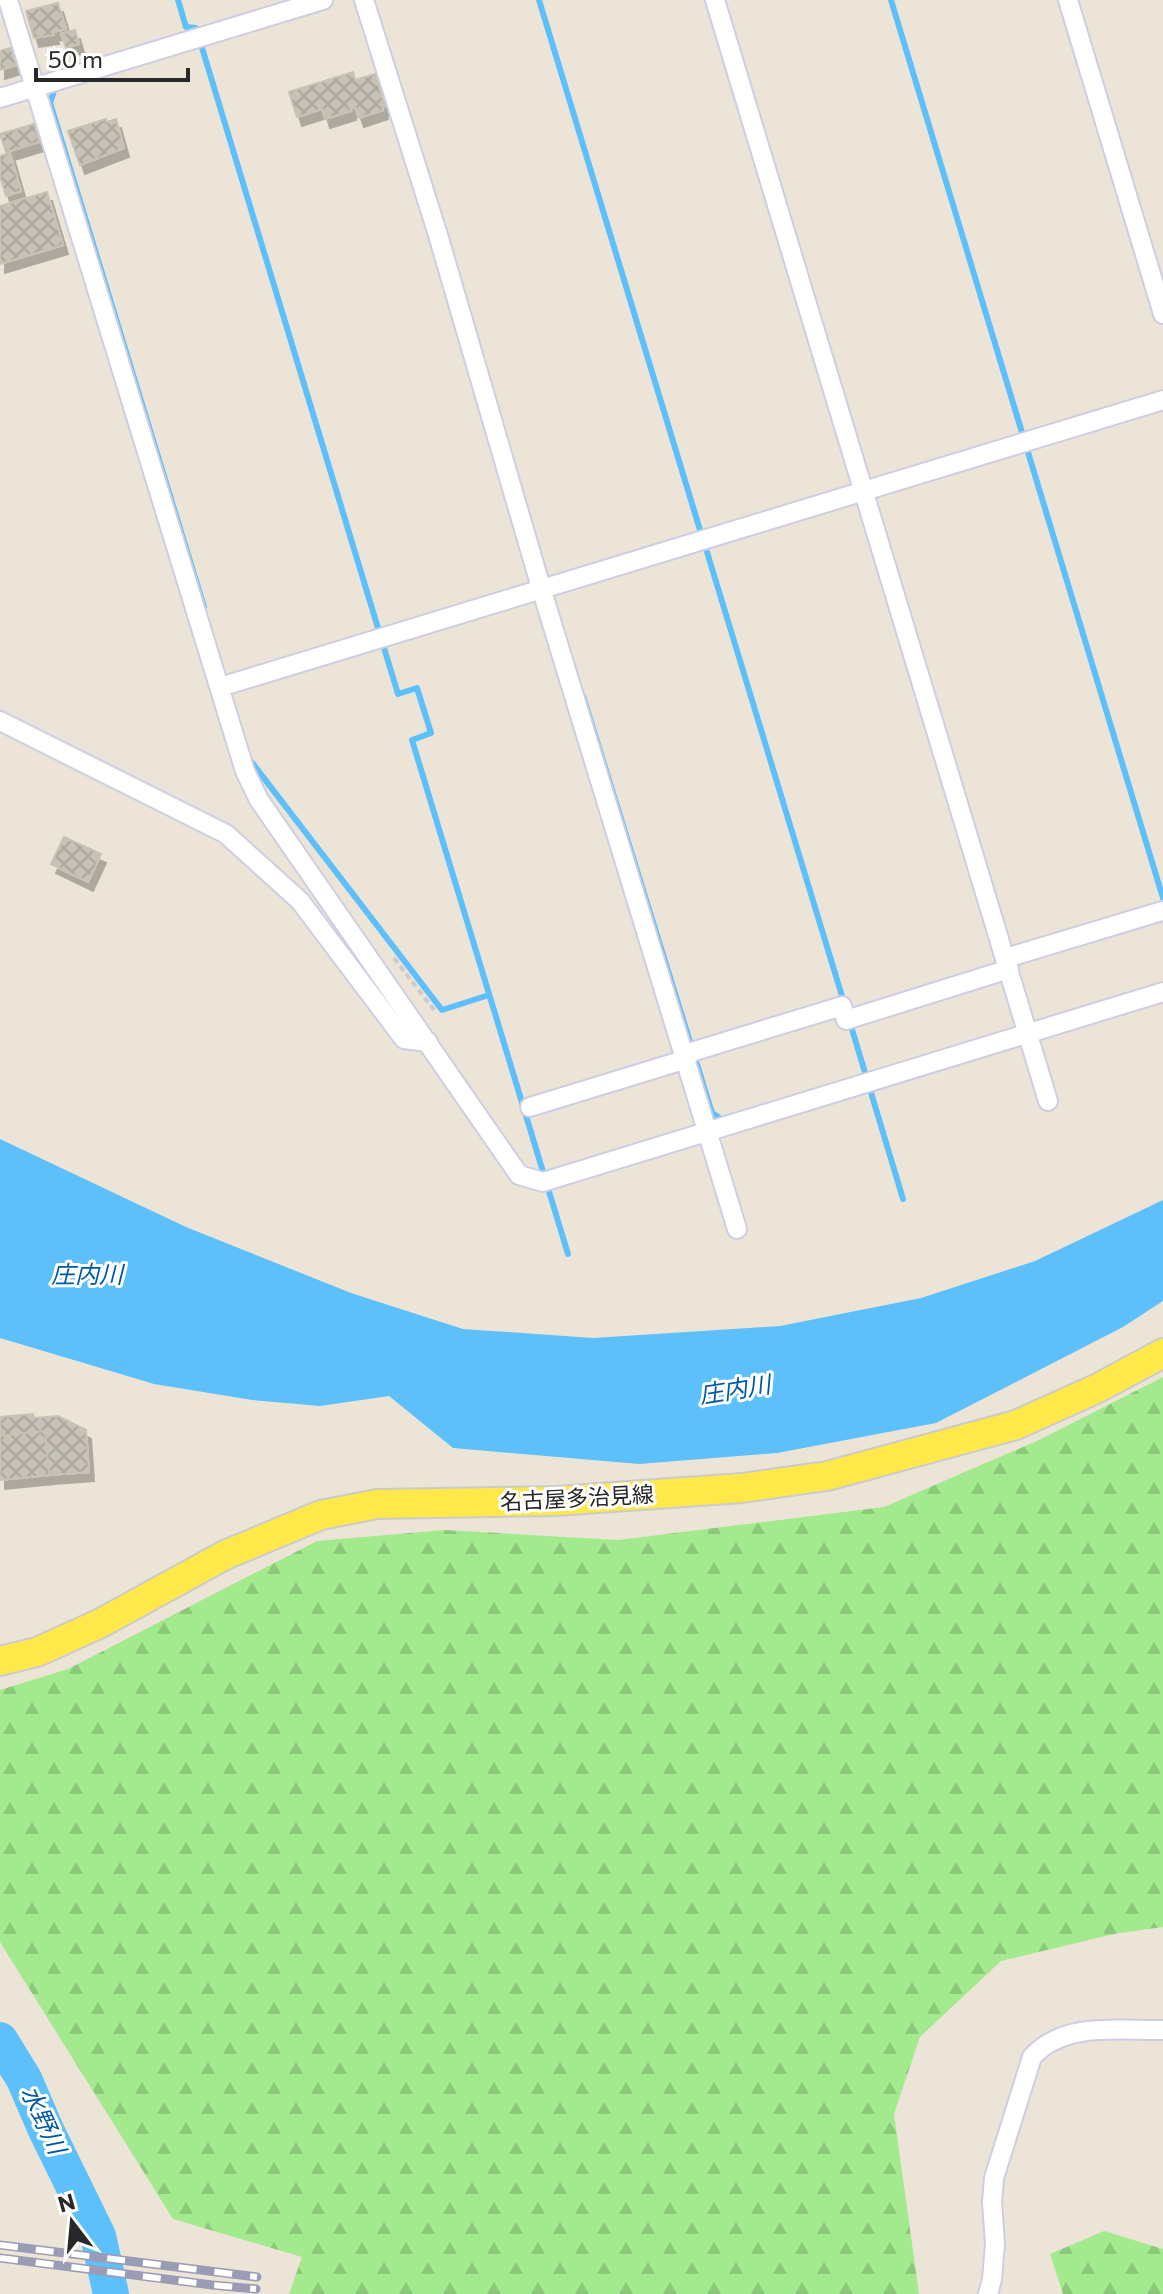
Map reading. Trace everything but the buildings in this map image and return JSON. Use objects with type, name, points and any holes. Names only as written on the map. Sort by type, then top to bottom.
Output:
[{"type":"main road","name":"名古屋多治見線","points":[[0,1661],[37,1652],[101,1623],[225,1555],[321,1515],[377,1504],[556,1501],[742,1488],[827,1476],[1016,1425],[1098,1388],[1163,1353]]},
{"type":"street","points":[[8,0],[245,771],[259,800],[519,1175],[543,1182],[1163,992]]},
{"type":"street","points":[[0,98],[323,0]]},
{"type":"street","points":[[364,0],[438,235],[542,591],[737,1229]]},
{"type":"street","points":[[715,0],[1048,1101]]},
{"type":"street","points":[[1068,0],[1163,314]]},
{"type":"street","points":[[220,687],[1163,400]]},
{"type":"street","points":[[0,721],[226,834],[300,901],[404,1039],[428,1042]]},
{"type":"street","points":[[530,1107],[842,1006],[846,1020],[1162,911]]},
{"type":"street","points":[[988,2294],[995,2244],[994,2178],[1032,2057],[1041,2047],[1054,2040],[1091,2031],[1117,2028],[1163,2030]]},
{"type":"green space","points":[[1163,1377],[1163,1927],[1114,1934],[1001,1961],[920,2037],[894,2114],[919,2294],[289,2294],[302,2257],[173,2219],[0,1942],[0,1690],[68,1669],[317,1541],[445,1530],[618,1540],[884,1507],[1039,1440]]},
{"type":"green space","points":[[1104,2231],[1163,2249],[1163,2294],[1063,2294],[1050,2254]]},
{"type":"water","name":"庄内川","points":[[0,1139],[186,1227],[351,1293],[463,1329],[593,1338],[780,1326],[921,1298],[1035,1261],[1163,1200],[1163,1301],[1123,1327],[936,1423],[777,1453],[639,1464],[453,1448],[389,1396],[320,1406],[252,1400],[154,1384],[0,1338]]},
{"type":"waterway","points":[[178,0],[186,27],[196,28],[398,694],[417,688],[431,733],[412,740],[568,1254]]},
{"type":"waterway","points":[[539,0],[700,530]]},
{"type":"waterway","points":[[891,0],[1163,898]]},
{"type":"waterway","points":[[54,91],[50,103],[204,607]]},
{"type":"waterway","points":[[707,552],[842,996]]},
{"type":"waterway","points":[[583,696],[712,1113],[721,1119]]},
{"type":"waterway","points":[[250,760],[442,1010],[489,995]]},
{"type":"waterway","points":[[851,1026],[903,1199]]},
{"type":"waterway","name":"水野川","points":[[0,2040],[24,2079],[98,2236],[111,2294]]},
{"type":"railway","points":[[0,2245],[257,2277]]},
{"type":"railway","points":[[0,2258],[256,2289]]}]
